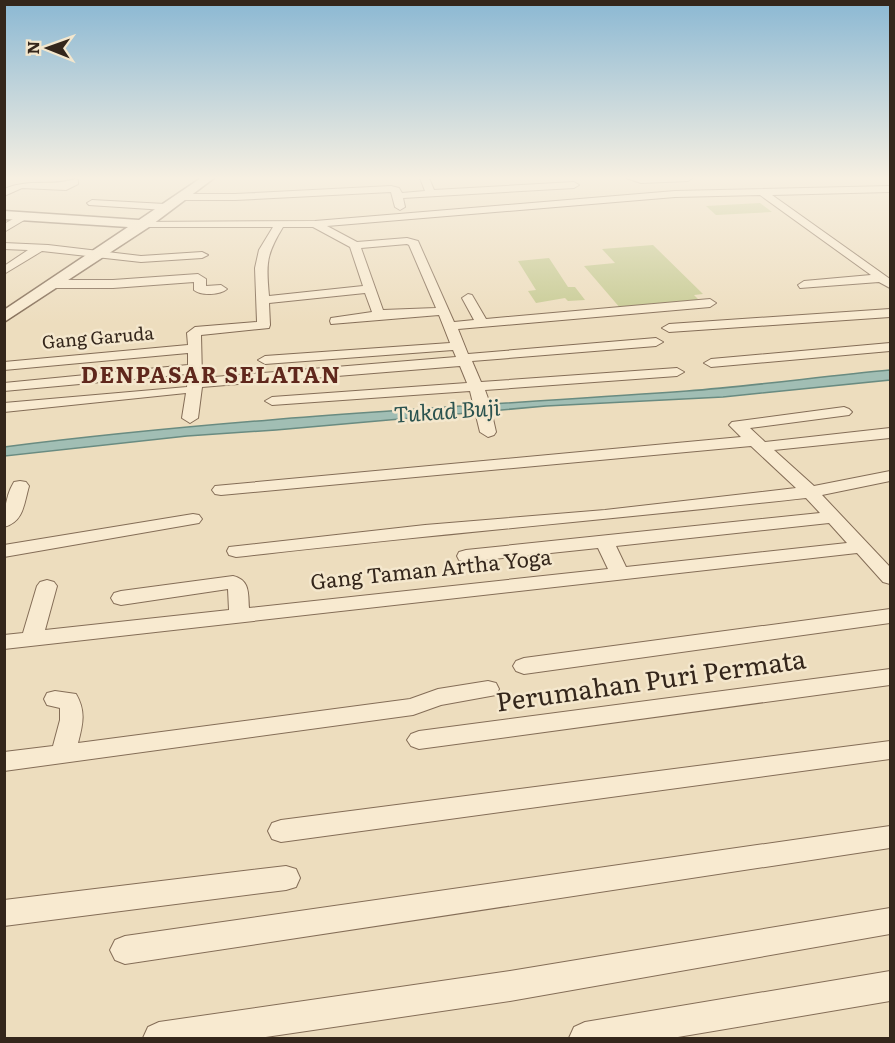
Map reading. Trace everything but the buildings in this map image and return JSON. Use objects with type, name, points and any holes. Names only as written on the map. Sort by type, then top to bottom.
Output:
[{"type":"street","points":[[4,316],[140,227]]},
{"type":"street","points":[[190,418],[189,381],[196,332],[264,325],[260,273],[264,250],[278,227]]},
{"type":"street","points":[[320,227],[355,245],[413,242],[444,311],[483,409]]},
{"type":"street","points":[[812,227],[885,277]]},
{"type":"street","points":[[355,245],[378,312],[383,314]]},
{"type":"street","points":[[4,246],[97,253],[141,259],[202,255]]},
{"type":"street","points":[[4,271],[39,248]]},
{"type":"street","points":[[50,284],[146,277],[198,278],[200,279],[200,290],[221,290]]},
{"type":"street","points":[[804,285],[885,277]]},
{"type":"street","points":[[263,300],[371,289]]},
{"type":"street","points":[[468,298],[483,324]]},
{"type":"street","points":[[450,326],[710,303]]},
{"type":"street","points":[[336,321],[383,314],[444,311]]},
{"type":"street","points":[[669,328],[891,314]]},
{"type":"street","points":[[4,408],[189,381],[462,355],[656,342]]},
{"type":"street","points":[[711,363],[891,347]]},
{"type":"street","name":"Gang Garuda","points":[[4,366],[194,348]]},
{"type":"street","points":[[266,360],[462,355]]},
{"type":"street","points":[[272,401],[483,409],[677,372]]},
{"type":"street","points":[[4,387],[189,381]]},
{"type":"street","points":[[844,412],[737,425],[810,492],[891,578]]},
{"type":"street","points":[[221,490],[891,433]]},
{"type":"street","points":[[236,551],[425,530],[605,515],[810,492],[891,476]]},
{"type":"street","points":[[4,522],[12,516],[20,486]]},
{"type":"street","points":[[466,556],[832,517]]},
{"type":"street","points":[[4,551],[193,519]]},
{"type":"street","points":[[604,541],[620,574]]},
{"type":"street","name":"Gang Taman Artha Yoga","points":[[4,642],[863,547]]},
{"type":"street","points":[[121,598],[233,582],[237,584],[240,615]]},
{"type":"street","points":[[32,638],[47,586]]},
{"type":"street","points":[[524,666],[891,616]]},
{"type":"street","name":"Perumahan Puri Permata","points":[[419,740],[891,677]]},
{"type":"street","points":[[4,762],[413,706],[438,697],[488,689]]},
{"type":"street","points":[[55,699],[68,700],[72,706],[63,755]]},
{"type":"street","points":[[281,831],[891,750]]},
{"type":"street","points":[[125,950],[891,837]]},
{"type":"street","points":[[4,914],[286,878]]},
{"type":"street","points":[[159,1038],[522,985],[891,921]]},
{"type":"street","points":[[585,1038],[891,986]]},
{"type":"green space","points":[[653,245],[703,294],[694,295],[701,302],[621,309],[584,266],[615,263],[602,249]]},
{"type":"green space","points":[[549,258],[568,287],[575,287],[585,300],[568,301],[565,298],[536,303],[528,291],[536,290],[518,261]]},
{"type":"water","name":"Tukad Buji","points":[[890,370],[890,380],[723,397],[546,406],[187,436],[5,456],[4,447],[175,428],[687,391]]},
{"type":"district","name":"DENPASAR SELATAN","points":[[211,375]]}]
